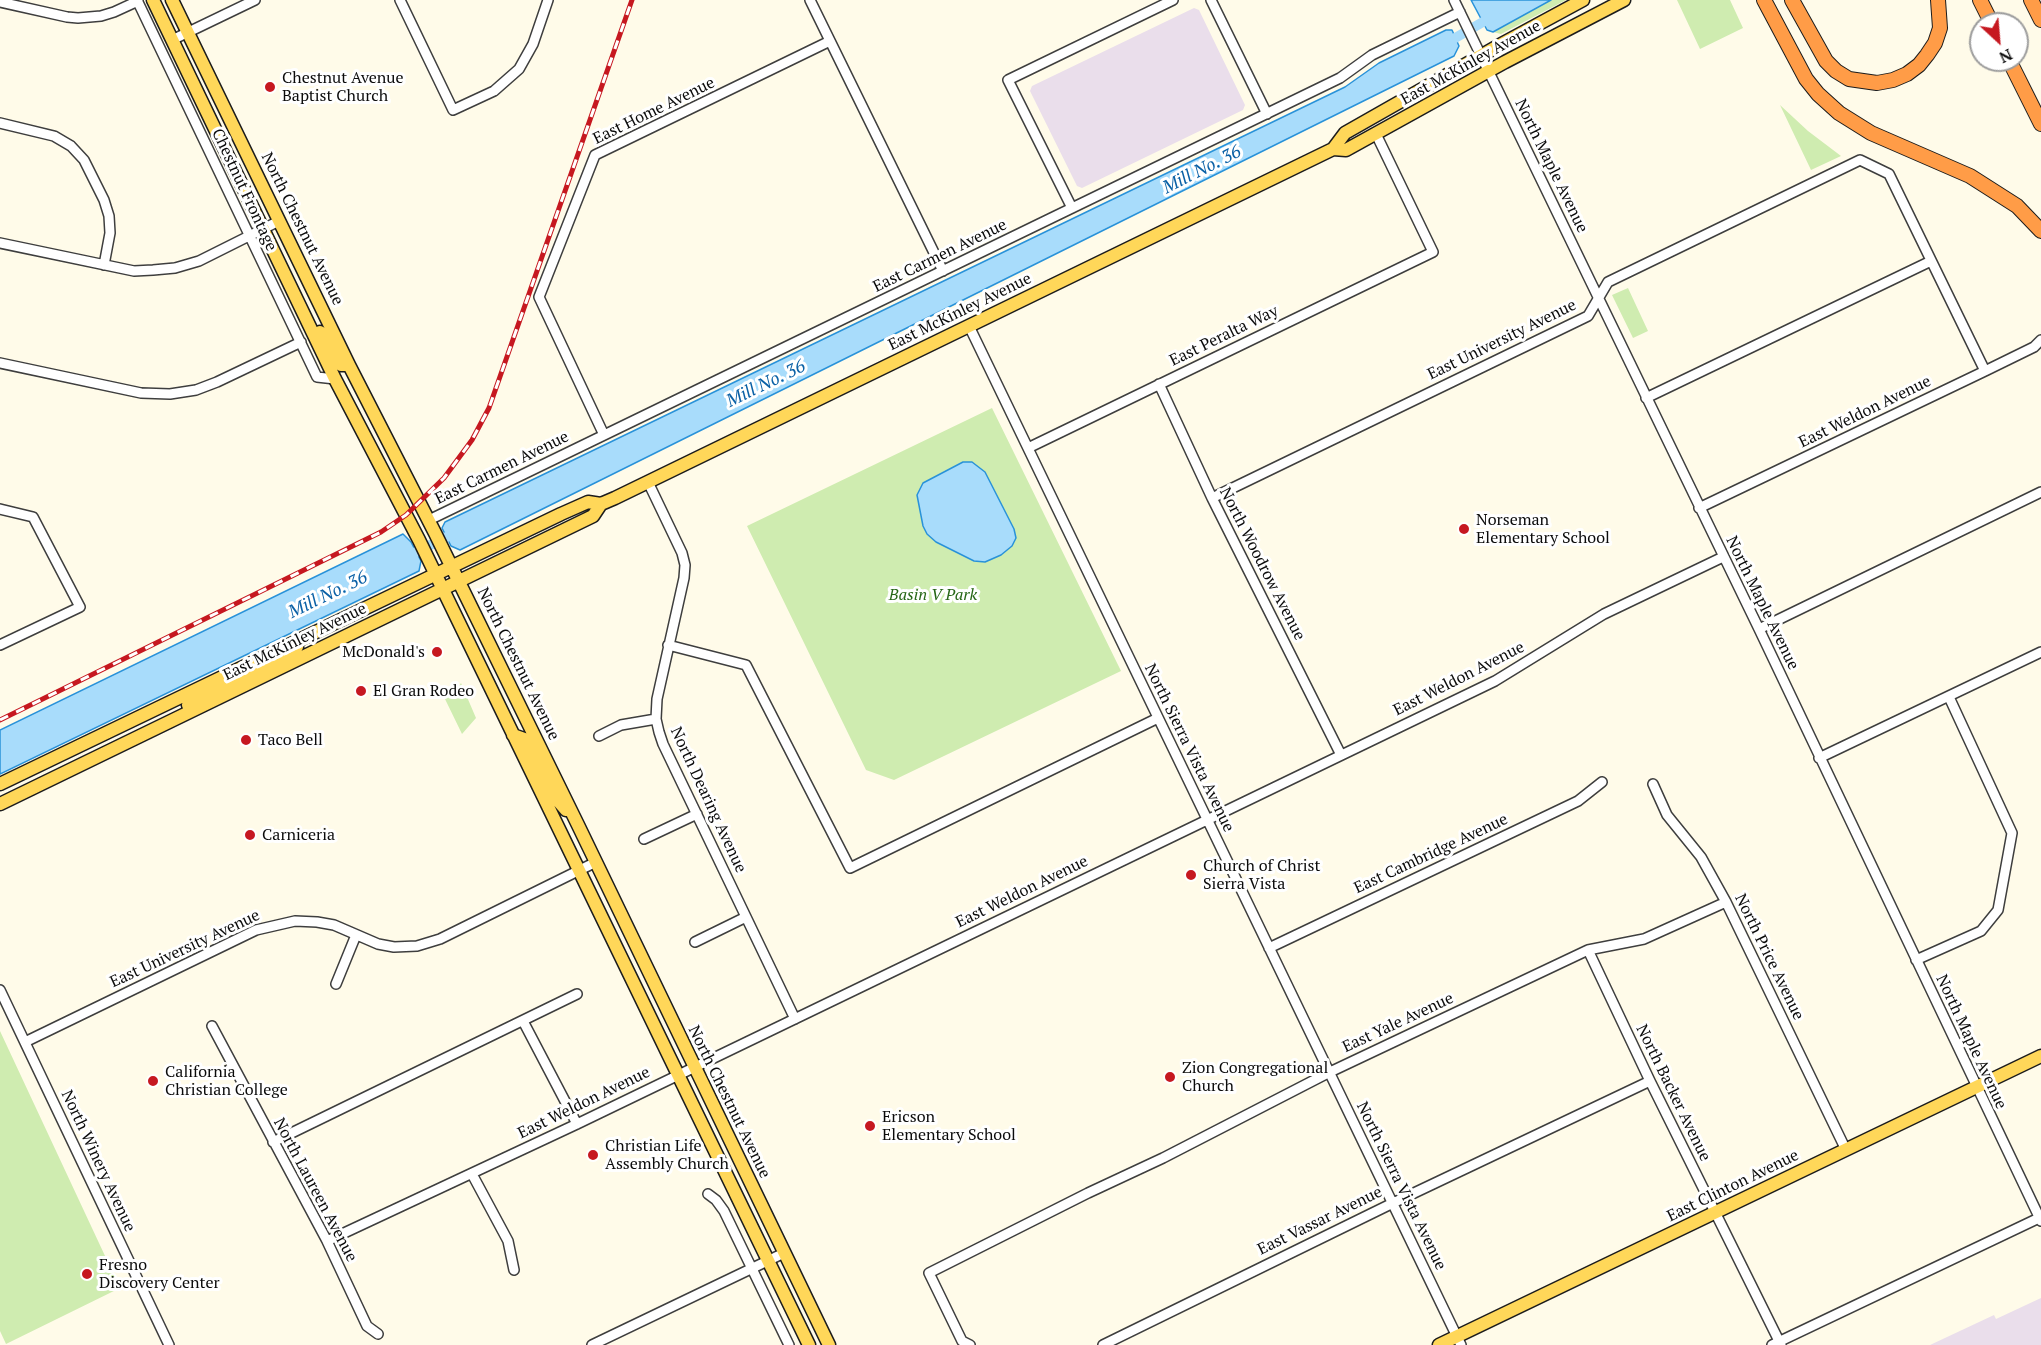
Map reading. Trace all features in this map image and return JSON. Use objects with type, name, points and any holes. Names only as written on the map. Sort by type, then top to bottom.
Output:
[{"type":"highway","points":[[1764,0],[1806,79],[1818,94],[1839,113],[1871,133],[1970,176],[2017,206],[2041,231]]},
{"type":"highway","points":[[1792,0],[1826,61],[1836,71],[1849,79],[1876,83],[1893,80],[1908,74],[1919,66],[1935,43],[1940,28],[1938,0]]},
{"type":"highway","points":[[2031,0],[2041,20]]},
{"type":"highway","points":[[2015,72],[2041,124]]},
{"type":"main road","name":"North Chestnut Avenue","points":[[153,0],[335,379],[428,557],[809,1345]]},
{"type":"main road","name":"North Chestnut Avenue","points":[[172,0],[349,365],[459,580],[829,1345]]},
{"type":"main road","name":"East McKinley Avenue","points":[[0,804],[592,516],[601,504],[1333,148],[1345,133],[1583,0]]},
{"type":"main road","name":"East McKinley Avenue","points":[[1333,148],[1346,150],[1624,0]]},
{"type":"main road","points":[[309,324],[323,335],[337,362],[341,365],[349,365]]},
{"type":"main road","name":"East McKinley Avenue","points":[[0,784],[451,565],[588,502],[601,504]]},
{"type":"main road","points":[[402,507],[429,520]]},
{"type":"main road","points":[[185,714],[185,709],[191,702],[284,656],[322,628]]},
{"type":"main road","points":[[513,735],[524,739],[529,745],[553,795],[578,825]]},
{"type":"main road","name":"East Clinton Avenue","points":[[1439,1345],[1459,1341],[1716,1212],[2041,1056]]},
{"type":"street","points":[[172,40],[255,0]]},
{"type":"street","points":[[400,0],[453,110],[494,91],[519,69],[533,44],[548,0]]},
{"type":"street","points":[[810,0],[943,271]]},
{"type":"street","points":[[1072,208],[1008,80],[1173,0]]},
{"type":"street","points":[[1211,0],[1267,114]]},
{"type":"street","name":"North Maple Avenue","points":[[1454,0],[1759,629],[2040,1219]]},
{"type":"street","points":[[0,2],[78,18],[107,14],[137,1]]},
{"type":"street","name":"Chestnut Frontage","points":[[137,1],[317,377],[335,379]]},
{"type":"street","name":"East Carmen Avenue","points":[[429,520],[1267,114],[1340,78],[1372,55],[1460,12]]},
{"type":"street","name":"East Home Avenue","points":[[604,435],[539,297],[595,155],[830,41]]},
{"type":"street","points":[[0,123],[54,136],[70,146],[84,160],[104,200],[109,216],[110,233],[104,265]]},
{"type":"street","name":"East Peralta Way","points":[[1028,448],[1433,252],[1376,134]]},
{"type":"street","name":"East University Avenue","points":[[1212,498],[1588,316],[1608,282],[1860,160],[1889,174],[1931,261]]},
{"type":"street","points":[[0,243],[134,271],[175,268],[199,261],[279,221]]},
{"type":"street","points":[[1646,398],[1931,261],[1985,371]]},
{"type":"street","name":"North Sierra Vista Avenue","points":[[969,326],[1459,1341]]},
{"type":"street","name":"East Weldon Avenue","points":[[1699,508],[2034,347],[2041,340]]},
{"type":"street","points":[[0,363],[141,393],[170,394],[196,390],[217,382],[301,342]]},
{"type":"street","name":"North Woodrow Avenue","points":[[1159,384],[1212,498],[1341,755]]},
{"type":"street","name":"North Dearing Avenue","points":[[648,482],[682,553],[685,565],[657,699],[656,719],[663,744],[795,1019]]},
{"type":"street","points":[[1759,629],[2041,492]]},
{"type":"street","points":[[0,508],[33,517],[80,607],[0,645]]},
{"type":"street","name":"East Weldon Avenue","points":[[327,1241],[577,1124],[1495,681],[1604,614],[1723,556]]},
{"type":"street","points":[[668,645],[746,665],[850,868],[1158,718]]},
{"type":"street","points":[[1819,759],[2041,652]]},
{"type":"street","points":[[1916,960],[1981,931],[1998,910],[2012,832],[1949,697]]},
{"type":"street","points":[[599,736],[621,725],[656,719]]},
{"type":"street","name":"East Cambridge Avenue","points":[[1269,948],[1578,801],[1602,782]]},
{"type":"street","name":"North Price Avenue","points":[[1653,784],[1667,815],[1701,857],[1726,902],[1846,1150]]},
{"type":"street","points":[[644,838],[697,814]]},
{"type":"street","name":"East University Avenue","points":[[25,1042],[256,930],[295,921],[317,922],[334,925],[378,944],[394,947],[417,946],[432,941],[596,862]]},
{"type":"street","name":"East Yale Avenue","points":[[970,1345],[963,1341],[929,1273],[1163,1158],[1330,1072],[1588,950],[1644,939],[1726,902]]},
{"type":"street","points":[[695,942],[746,917]]},
{"type":"street","points":[[336,984],[357,935]]},
{"type":"street","name":"North Backer Avenue","points":[[1588,950],[1716,1212],[1777,1344]]},
{"type":"street","name":"North Winery Avenue","points":[[0,990],[169,1345]]},
{"type":"street","points":[[273,1142],[577,994]]},
{"type":"street","points":[[523,1021],[577,1124]]},
{"type":"street","name":"North Laureen Avenue","points":[[212,1026],[327,1241],[367,1326],[378,1334]]},
{"type":"street","name":"East Vassar Avenue","points":[[1103,1345],[1393,1203],[1650,1081]]},
{"type":"street","points":[[472,1174],[508,1241],[514,1270]]},
{"type":"street","points":[[708,1194],[713,1196],[720,1205],[789,1345]]},
{"type":"street","points":[[1777,1344],[2040,1219]]},
{"type":"street","points":[[592,1345],[784,1253]]},
{"type":"shaded area","points":[[1194,8],[1199,10],[1245,105],[1243,110],[1082,188],[1077,186],[1030,91],[1032,86]]},
{"type":"shaded area","points":[[2041,1298],[2041,1345],[1930,1345],[1994,1315],[1996,1319]]},
{"type":"green space","points":[[1551,0],[1566,0],[1501,34],[1493,32]]},
{"type":"green space","points":[[1677,0],[1730,0],[1743,28],[1700,49]]},
{"type":"green space","points":[[1780,105],[1808,131],[1841,156],[1811,170]]},
{"type":"green space","points":[[1628,288],[1648,331],[1633,338],[1612,295]]},
{"type":"green space","name":"Basin V Park","points":[[992,408],[1121,671],[894,780],[866,770],[747,526]]},
{"type":"green space","points":[[461,683],[476,718],[462,734],[445,699],[457,690]]},
{"type":"green space","points":[[0,1031],[120,1288],[6,1344],[0,1331]]},
{"type":"water","points":[[1471,0],[1551,0],[1493,32],[1487,30]]},
{"type":"water","points":[[1446,30],[1452,30],[1459,46],[1454,56],[460,550],[451,546],[442,528],[445,522],[1345,87],[1379,63]]},
{"type":"water","points":[[963,462],[972,462],[985,472],[1014,529],[1016,538],[1012,546],[1001,555],[985,562],[974,561],[936,542],[927,534],[923,526],[917,495],[923,483]]},
{"type":"water","points":[[403,534],[411,542],[421,561],[419,571],[0,774],[0,730]]},
{"type":"waterway","name":"Mill No. 36","points":[[1443,45],[1495,15]]},
{"type":"waterway","name":"Mill No. 36","points":[[416,552],[459,531]]},
{"type":"railway","points":[[0,720],[381,532],[406,515],[444,478],[472,440],[489,408],[632,0]]},
{"type":"place","name":"Chestnut Avenue Baptist Church","points":[[270,87]]},
{"type":"place","name":"Norseman Elementary School","points":[[1464,529]]},
{"type":"place","name":"McDonald's","points":[[437,652]]},
{"type":"place","name":"El Gran Rodeo","points":[[361,691]]},
{"type":"place","name":"Taco Bell","points":[[246,740]]},
{"type":"place","name":"Carniceria","points":[[250,835]]},
{"type":"place","name":"Church of Christ Sierra Vista","points":[[1191,875]]},
{"type":"place","name":"Zion Congregational Church","points":[[1170,1077]]},
{"type":"place","name":"California Christian College","points":[[153,1081]]},
{"type":"place","name":"Ericson Elementary School","points":[[870,1126]]},
{"type":"place","name":"Christian Life Assembly Church","points":[[593,1155]]},
{"type":"place","name":"Fresno Discovery Center","points":[[87,1274]]}]
